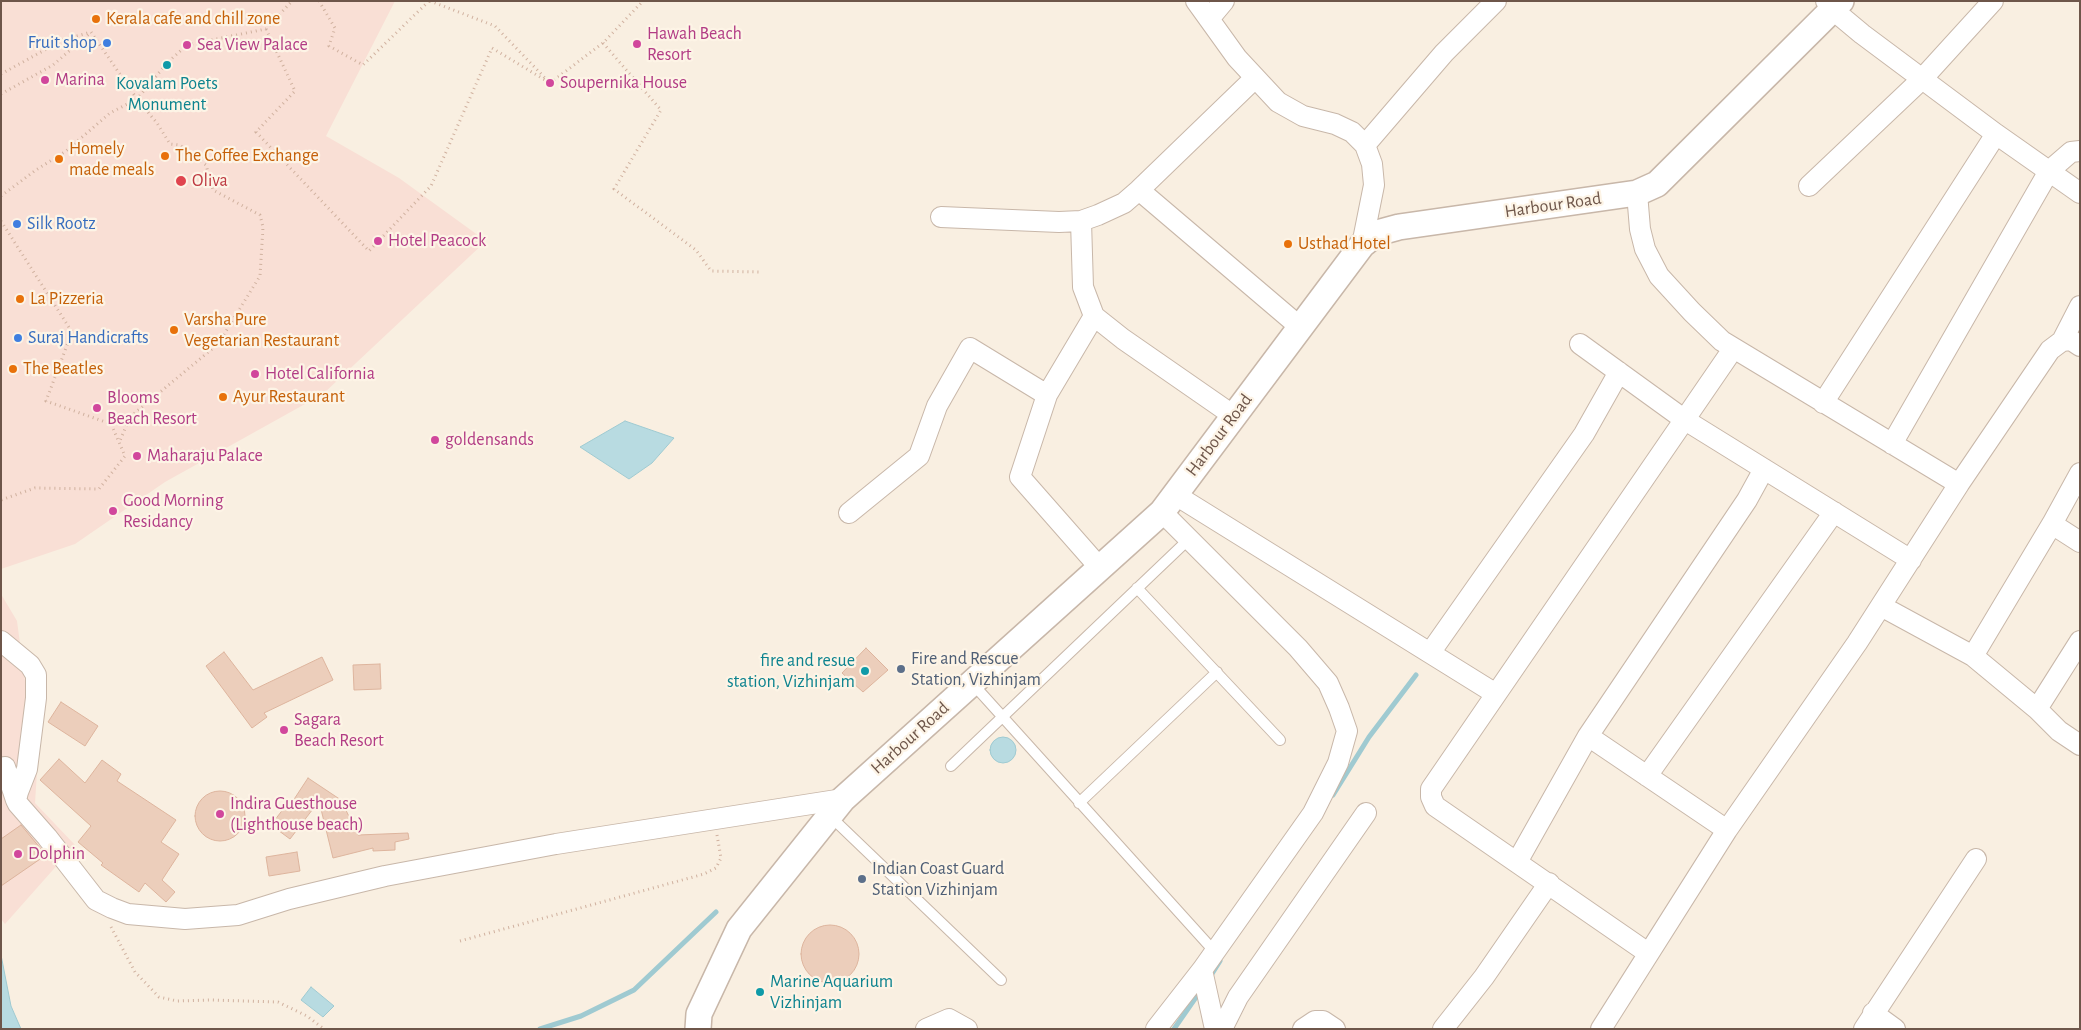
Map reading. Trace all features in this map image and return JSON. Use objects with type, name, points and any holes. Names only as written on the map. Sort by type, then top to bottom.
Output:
[{"type":"street","points":[[1196,1],[1237,58],[1278,102],[1303,116],[1344,128],[1352,132],[1365,145],[1372,164],[1374,185],[1362,245]]},
{"type":"street","points":[[1210,20],[1224,1]]},
{"type":"street","points":[[1365,145],[1444,53],[1496,1]]},
{"type":"street","points":[[1809,186],[1922,79],[1993,1]]},
{"type":"street","points":[[1833,4],[1862,34],[1996,134],[2080,193]]},
{"type":"street","name":"Harbour Road","points":[[698,1029],[699,1014],[739,929],[836,807],[1100,568],[1168,503],[1362,245],[1376,233],[1399,227],[1637,193],[1657,184],[1833,4]]},
{"type":"street","points":[[941,218],[1082,221],[1124,203],[1255,78]]},
{"type":"street","points":[[1823,403],[1996,134]]},
{"type":"street","points":[[1892,444],[2049,171],[2070,152],[2080,151]]},
{"type":"street","points":[[1139,190],[1300,327]]},
{"type":"street","points":[[1637,193],[1640,230],[1645,249],[1659,276],[1692,312],[1733,349],[1959,484]]},
{"type":"street","points":[[1082,221],[1084,288],[1094,316],[1123,340],[1234,416]]},
{"type":"street","points":[[1600,1029],[1726,830],[1881,606],[1959,484],[2050,350],[2071,343],[2080,306]]},
{"type":"street","points":[[1094,316],[1047,395],[1020,477],[1100,568]]},
{"type":"street","points":[[1580,344],[1685,420],[1911,560]]},
{"type":"street","points":[[849,512],[919,456],[937,406],[970,348],[1047,395]]},
{"type":"street","points":[[1648,953],[1435,806],[1431,797],[1431,789],[1733,349]]},
{"type":"street","points":[[1430,653],[1584,434],[1620,372]]},
{"type":"street","points":[[1517,862],[1588,736],[1747,500],[1764,469]]},
{"type":"street","points":[[1973,656],[2052,524],[2080,473]]},
{"type":"street","points":[[1168,503],[1430,653],[1496,694]]},
{"type":"street","points":[[1156,1029],[1202,970],[1313,813],[1338,763],[1347,731],[1328,683],[1298,648],[1189,539],[1168,503]]},
{"type":"street","points":[[1647,776],[1834,512]]},
{"type":"street","points":[[2052,524],[2080,542]]},
{"type":"street","points":[[1881,606],[1973,656],[2037,709],[2059,731],[2080,744]]},
{"type":"street","points":[[1,641],[30,665],[36,675],[36,698],[27,769],[16,800]]},
{"type":"street","points":[[2037,709],[2080,641]]},
{"type":"street","points":[[1588,736],[1726,830]]},
{"type":"street","points":[[3,767],[16,800],[96,900],[128,914],[185,919],[238,915],[289,898],[385,876],[556,844],[715,819],[836,807]]},
{"type":"street","points":[[1222,1029],[1238,998],[1366,813]]},
{"type":"street","points":[[1895,1029],[1868,1021],[1976,859]]},
{"type":"street","points":[[1443,1029],[1484,977],[1549,883]]},
{"type":"street","points":[[1202,970],[1215,1029]]},
{"type":"street","points":[[926,1029],[949,1019],[967,1029]]},
{"type":"street","points":[[1303,1029],[1315,1021],[1323,1021],[1335,1029]]},
{"type":"lane","points":[[951,766],[1189,539]]},
{"type":"lane","points":[[1137,588],[1280,740]]},
{"type":"lane","points":[[1079,803],[1217,672]]},
{"type":"lane","points":[[972,683],[1214,952]]},
{"type":"lane","points":[[3,767],[27,769]]},
{"type":"lane","points":[[836,807],[1001,980]]},
{"type":"path","points":[[1,196],[66,151],[110,113],[137,99],[168,62],[187,45],[266,29],[292,1]]},
{"type":"path","points":[[319,1],[335,28],[330,46],[363,64],[430,1],[495,26],[550,83]]},
{"type":"path","points":[[550,83],[603,43],[643,1]]},
{"type":"path","points":[[266,29],[295,91],[256,132],[369,251],[431,186],[492,48],[550,83]]},
{"type":"path","points":[[91,32],[137,99],[157,122],[170,144],[180,144],[206,165],[213,190],[260,215],[263,227],[260,276],[218,344],[130,417],[120,443]]},
{"type":"path","points":[[1,74],[63,40],[91,32]]},
{"type":"path","points":[[1,94],[54,65],[91,32]]},
{"type":"path","points":[[603,43],[661,110],[614,189],[696,250],[711,271],[761,272]]},
{"type":"path","points":[[1,221],[72,332],[46,401],[111,424],[125,456],[98,489],[35,488],[1,500]]},
{"type":"path","points":[[460,941],[704,874],[716,868],[721,858],[715,819]]},
{"type":"path","points":[[96,900],[135,972],[159,997],[177,1001],[278,1002],[307,1016],[324,1029]]},
{"type":"shaded area","points":[[1,1],[395,1],[326,136],[399,178],[486,241],[323,394],[165,482],[75,544],[1,569]]},
{"type":"shaded area","points":[[1,594],[17,621],[37,772],[35,803],[75,845],[5,924],[1,919]]},
{"type":"water","points":[[625,421],[674,438],[652,463],[629,479],[580,447]]},
{"type":"water","points":[[1003,737],[1012,741],[1016,750],[1012,759],[1003,763],[994,759],[990,750],[994,741]]},
{"type":"water","points":[[1,955],[11,1006],[21,1029],[1,1029]]},
{"type":"water","points":[[311,987],[334,1006],[323,1017],[301,1000]]},
{"type":"building","name":"fire and resue station, Vizhinjam","points":[[866,648],[888,670],[863,692],[842,673]]},
{"type":"building","points":[[224,652],[253,690],[322,657],[333,680],[264,713],[267,717],[252,728],[206,666]]},
{"type":"building","points":[[380,664],[381,689],[354,690],[353,665]]},
{"type":"building","points":[[61,702],[98,726],[85,746],[48,722]]},
{"type":"building","points":[[59,759],[85,783],[102,760],[121,774],[117,781],[176,820],[161,842],[179,854],[162,880],[175,892],[166,902],[145,883],[139,892],[101,865],[103,863],[78,842],[91,826],[40,780]]},
{"type":"building","points":[[308,778],[341,800],[358,835],[408,833],[409,839],[395,842],[395,850],[373,851],[373,848],[333,858],[319,801],[290,839],[271,825],[284,808],[287,810]]},
{"type":"building","name":"Indira Guesthouse (Lighthouse beach)","points":[[215,791],[225,791],[238,798],[245,811],[245,821],[238,834],[225,841],[215,841],[206,837],[199,830],[195,821],[195,811],[199,802],[206,795]]},
{"type":"building","points":[[21,825],[46,855],[1,886],[1,839]]},
{"type":"building","points":[[297,852],[300,871],[269,876],[266,857]]},
{"type":"building","points":[[830,925],[841,927],[854,938],[859,954],[857,965],[846,978],[830,983],[819,981],[806,970],[801,954],[803,943],[814,930]]},
{"type":"waterway","points":[[1333,795],[1369,737],[1416,675]]},
{"type":"waterway","points":[[540,1029],[581,1016],[634,990],[716,912]]},
{"type":"waterway","points":[[1210,977],[1220,961]]},
{"type":"waterway","points":[[1174,1029],[1201,990]]},
{"type":"place","name":"Kerala cafe and chill zone","points":[[96,19]]},
{"type":"place","name":"Fruit shop","points":[[107,43]]},
{"type":"place","name":"Hawah Beach Resort","points":[[637,44]]},
{"type":"place","name":"Sea View Palace","points":[[187,45]]},
{"type":"place","name":"Kovalam Poets Monument","points":[[167,65]]},
{"type":"place","name":"Marina","points":[[45,80]]},
{"type":"place","name":"Soupernika House","points":[[550,83]]},
{"type":"place","name":"The Coffee Exchange","points":[[165,156]]},
{"type":"place","name":"Homely made meals","points":[[59,159]]},
{"type":"place","name":"Oliva","points":[[181,181]]},
{"type":"place","name":"Silk Rootz","points":[[17,224]]},
{"type":"place","name":"Hotel Peacock","points":[[378,241]]},
{"type":"place","name":"Usthad Hotel","points":[[1288,244]]},
{"type":"place","name":"La Pizzeria","points":[[20,299]]},
{"type":"place","name":"Varsha Pure Vegetarian Restaurant","points":[[174,330]]},
{"type":"place","name":"Suraj Handicrafts","points":[[18,338]]},
{"type":"place","name":"The Beatles","points":[[13,369]]},
{"type":"place","name":"Hotel California","points":[[255,374]]},
{"type":"place","name":"Ayur Restaurant","points":[[223,397]]},
{"type":"place","name":"Blooms Beach Resort","points":[[97,408]]},
{"type":"place","name":"goldensands","points":[[435,440]]},
{"type":"place","name":"Maharaju Palace","points":[[137,456]]},
{"type":"place","name":"Good Morning Residancy","points":[[113,511]]},
{"type":"place","name":"Fire and Rescue Station, Vizhinjam","points":[[901,669]]},
{"type":"place","name":"fire and resue station, Vizhinjam","points":[[865,671]]},
{"type":"place","name":"Sagara Beach Resort","points":[[284,730]]},
{"type":"place","name":"Indira Guesthouse (Lighthouse beach)","points":[[220,814]]},
{"type":"place","name":"Dolphin","points":[[18,854]]},
{"type":"place","name":"Indian Coast Guard Station Vizhinjam","points":[[862,879]]},
{"type":"place","name":"Marine Aquarium Vizhinjam","points":[[760,992]]}]
